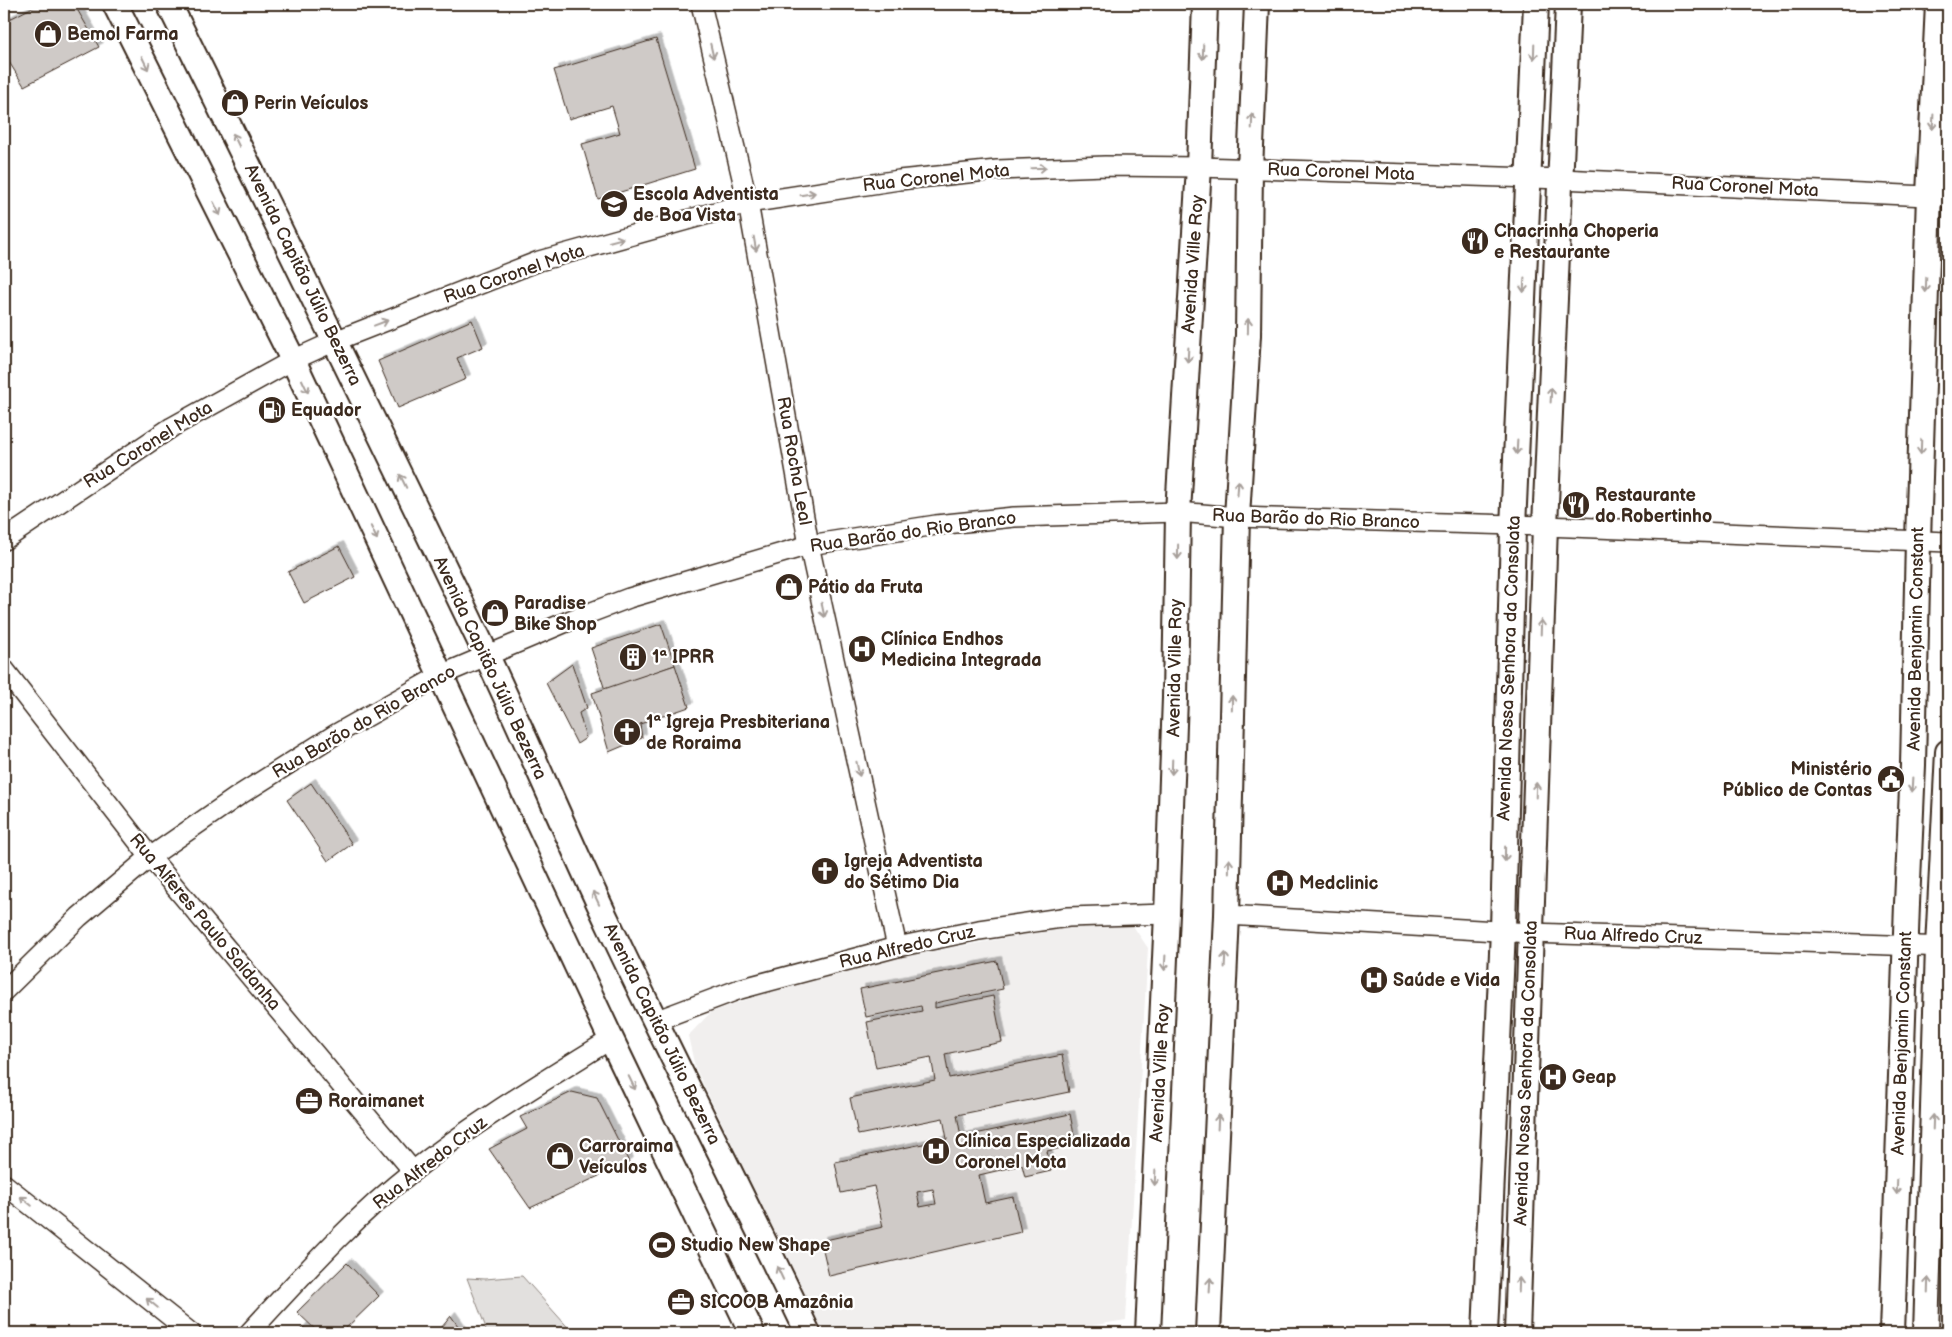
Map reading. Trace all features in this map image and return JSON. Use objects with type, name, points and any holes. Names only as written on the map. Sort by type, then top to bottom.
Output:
[{"type":"main road","points":[[116,4],[293,360],[611,1039],[752,1333]]},
{"type":"main road","name":"Avenida Capitão Júlio Bezerra","points":[[169,4],[335,341],[486,655],[573,849],[808,1333]]},
{"type":"main road","name":"Avenida Ville Roy","points":[[1148,1333],[1175,698],[1178,512],[1199,167],[1204,4]]},
{"type":"main road","points":[[1208,1333],[1227,915],[1237,517],[1248,335],[1250,170],[1257,4]]},
{"type":"main road","name":"Avenida Nossa Senhora da Consolata","points":[[1485,1333],[1503,930],[1513,527],[1536,4]]},
{"type":"main road","name":"Avenida Nossa Senhora da Consolata","points":[[1518,1333],[1544,526],[1568,4]]},
{"type":"main road","name":"Avenida Benjamin Constant","points":[[1892,1333],[1913,765],[1918,540],[1939,196],[1938,4]]},
{"type":"main road","name":"Avenida Benjamin Constant","points":[[1926,1333],[1943,947],[1948,752]]},
{"type":"street","name":"Rua Rocha Leal","points":[[701,4],[748,204],[809,545],[897,947]]},
{"type":"street","name":"Rua Coronel Mota","points":[[4,540],[172,427],[293,360],[335,341],[539,261],[748,204],[899,180],[997,170],[1105,166],[1199,167],[1561,179],[1939,196]]},
{"type":"street","name":"Rua Barão do Rio Branco","points":[[4,991],[79,917],[150,857],[238,796],[336,734],[442,675],[571,620],[629,598],[809,545],[936,525],[1014,517],[1178,512],[1237,517],[1513,527],[1544,526],[1948,542]]},
{"type":"street","name":"Rua Alferes Paulo Saldanha","points":[[4,669],[150,857],[413,1171]]},
{"type":"street","name":"Rua Alfredo Cruz","points":[[655,1021],[740,989],[897,947],[980,930],[1068,917],[1167,914]]},
{"type":"street","name":"Rua Alfredo Cruz","points":[[1227,915],[1531,933],[1943,947]]},
{"type":"street","name":"Rua Alfredo Cruz","points":[[249,1333],[324,1252],[413,1171],[504,1106],[611,1039]]},
{"type":"street","points":[[4,1184],[190,1333]]},
{"type":"shaded area","name":"Clínica Especializada Coronel Mota","points":[[1133,926],[1148,948],[1126,1320],[1046,1333],[824,1333],[695,1067],[688,1036],[711,1012],[797,982],[900,957],[1067,927]]},
{"type":"shaded area","points":[[522,1276],[573,1333],[484,1333],[486,1328],[467,1278],[485,1279]]},
{"type":"building","name":"Bemol Farma","points":[[39,4],[74,4],[99,47],[24,86],[4,54],[4,22]]},
{"type":"building","points":[[656,39],[695,169],[598,199],[582,144],[620,133],[612,106],[569,119],[554,70]]},
{"type":"building","points":[[472,320],[483,347],[457,358],[466,379],[398,408],[378,361]]},
{"type":"building","points":[[339,546],[355,577],[304,603],[288,572]]},
{"type":"building","name":"1ª IPRR","points":[[661,624],[675,665],[605,690],[591,648]]},
{"type":"building","points":[[572,664],[587,708],[579,713],[586,738],[577,744],[546,683]]},
{"type":"building","points":[[675,665],[689,707],[640,724],[642,738],[609,752],[592,693]]},
{"type":"building","points":[[311,783],[352,844],[328,861],[287,800]]},
{"type":"building","points":[[997,961],[1003,989],[935,1003],[935,1008],[993,996],[1002,1042],[945,1054],[949,1078],[1062,1055],[1069,1092],[957,1115],[961,1137],[1070,1114],[1076,1145],[1047,1151],[1051,1171],[1025,1177],[1022,1165],[979,1175],[985,1203],[1013,1197],[1021,1232],[829,1276],[821,1241],[883,1227],[874,1186],[841,1193],[835,1162],[947,1139],[943,1118],[858,1135],[850,1098],[935,1080],[931,1057],[876,1068],[867,1022],[922,1011],[921,1006],[866,1017],[860,989]],"holes":[[[933,1189],[936,1204],[920,1207],[917,1192]]]},
{"type":"building","name":"Carroraima Veículos","points":[[572,1092],[597,1098],[629,1162],[530,1208],[489,1149],[527,1129],[520,1117]]},
{"type":"building","points":[[347,1263],[379,1296],[341,1333],[319,1333],[297,1312]]},
{"type":"building","points":[[451,1316],[463,1333],[437,1333]]},
{"type":"building","points":[[303,1327],[311,1333],[298,1333]]},
{"type":"place","name":"Bemol Farma","points":[[48,34]]},
{"type":"place","name":"Perin Veículos","points":[[235,103]]},
{"type":"place","name":"Escola Adventista de Boa Vista","points":[[614,204]]},
{"type":"place","name":"Chacrinha Choperia e Restaurante","points":[[1475,241]]},
{"type":"place","name":"Equador","points":[[272,410]]},
{"type":"place","name":"Restaurante do Robertinho","points":[[1576,505]]},
{"type":"place","name":"Pátio da Fruta","points":[[789,587]]},
{"type":"place","name":"Paradise Bike Shop","points":[[495,613]]},
{"type":"place","name":"Clínica Endhos Medicina Integrada","points":[[862,649]]},
{"type":"place","name":"1ª IPRR","points":[[633,657]]},
{"type":"place","name":"1ª Igreja Presbiteriana de Roraima","points":[[627,732]]},
{"type":"place","name":"Ministério Público de Contas","points":[[1891,779]]},
{"type":"place","name":"Igreja Adventista do Sétimo Dia","points":[[825,871]]},
{"type":"place","name":"Medclinic","points":[[1280,883]]},
{"type":"place","name":"Saúde e Vida","points":[[1374,980]]},
{"type":"place","name":"Geap","points":[[1553,1077]]},
{"type":"place","name":"Roraimanet","points":[[309,1101]]},
{"type":"place","name":"Clínica Especializada Coronel Mota","points":[[936,1151]]},
{"type":"place","name":"Carroraima Veículos","points":[[560,1156]]},
{"type":"place","name":"Studio New Shape","points":[[662,1245]]},
{"type":"place","name":"SICOOB Amazônia","points":[[681,1302]]}]
